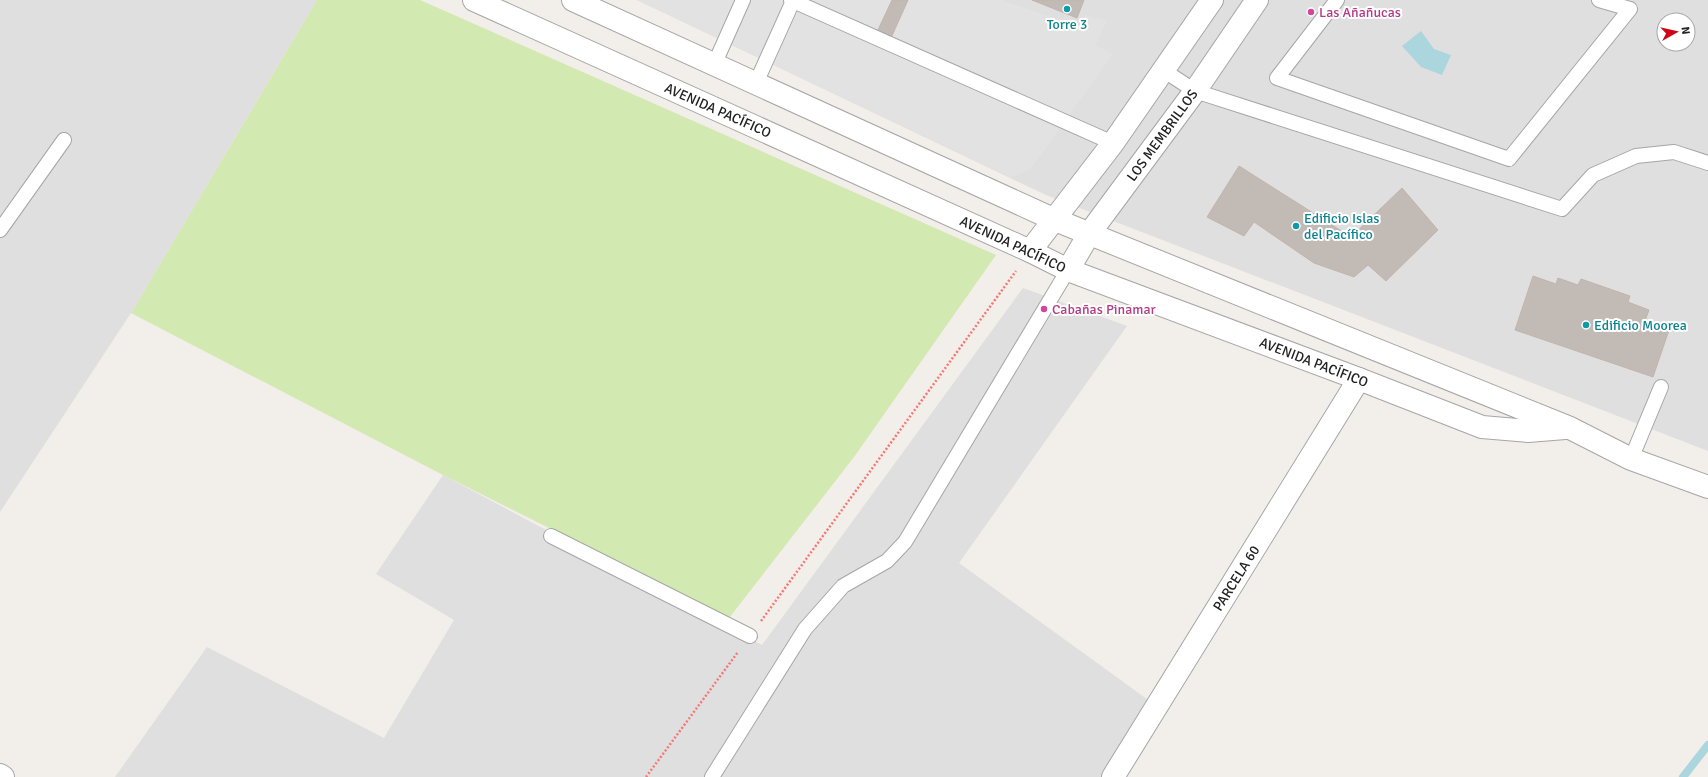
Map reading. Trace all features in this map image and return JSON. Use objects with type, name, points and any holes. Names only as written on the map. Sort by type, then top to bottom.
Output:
[{"type":"street","name":"AVENIDA PACÍFICO","points":[[474,0],[1030,251],[1068,270],[1359,379],[1482,427],[1528,431],[1570,428]]},
{"type":"street","points":[[573,0],[599,5],[714,64],[1053,219],[1570,428],[1631,459],[1708,487]]},
{"type":"street","points":[[1030,251],[1053,219],[1113,143],[1212,0]]},
{"type":"street","name":"LOS MEMBRILLOS","points":[[1068,270],[1089,234],[1195,91],[1258,0]]},
{"type":"street","name":"PARCELA 60","points":[[1113,777],[1359,379]]},
{"type":"lane","points":[[714,64],[743,0]]},
{"type":"lane","points":[[1337,0],[1277,78],[1509,159],[1630,9],[1599,0]]},
{"type":"lane","points":[[756,83],[792,1],[1113,143]]},
{"type":"lane","points":[[1163,70],[1195,91],[1562,209],[1593,175],[1636,156],[1674,152],[1708,163]]},
{"type":"lane","points":[[0,230],[64,140]]},
{"type":"lane","points":[[712,777],[805,629],[843,586],[887,561],[905,542],[1068,270]]},
{"type":"lane","points":[[1631,459],[1661,387]]},
{"type":"lane","points":[[551,536],[750,636]]},
{"type":"path","points":[[646,777],[1030,251]]},
{"type":"shaded area","points":[[0,0],[317,0],[131,313],[0,512]]},
{"type":"shaded area","points":[[637,0],[1708,0],[1708,451],[1046,195]]},
{"type":"shaded area","points":[[637,0],[1001,0],[1078,26],[1085,15],[1107,21],[1095,45],[1113,54],[1030,170],[1010,177]]},
{"type":"shaded area","points":[[1023,288],[1127,326],[959,563],[1151,702],[1104,777],[115,777],[207,647],[384,738],[454,620],[376,574],[443,475],[762,645]]},
{"type":"green space","points":[[317,0],[420,0],[996,255],[854,457],[729,618],[443,475],[131,313]]},
{"type":"water","points":[[1421,31],[1434,49],[1451,55],[1442,75],[1421,67],[1402,46]]},
{"type":"building","points":[[892,0],[908,0],[891,38],[877,32]]},
{"type":"building","name":"Torre 3","points":[[1032,0],[1084,0],[1077,18]]},
{"type":"building","name":"Edificio Islas del Pacífico","points":[[1239,166],[1351,237],[1402,188],[1438,230],[1386,281],[1368,265],[1354,277],[1314,263],[1254,222],[1244,236],[1207,217]]},
{"type":"building","name":"Edificio Moorea","points":[[1533,276],[1556,284],[1558,278],[1578,285],[1581,279],[1630,296],[1628,302],[1649,310],[1645,321],[1669,330],[1653,377],[1515,330]]},
{"type":"waterway","points":[[1683,777],[1708,745]]},
{"type":"place","name":"Torre 3","points":[[1067,9]]},
{"type":"place","name":"Las Añañucas","points":[[1311,12]]},
{"type":"place","name":"Edificio Islas del Pacífico","points":[[1296,226]]},
{"type":"place","name":"Cabañas Pinamar","points":[[1044,309]]},
{"type":"place","name":"Edificio Moorea","points":[[1586,325]]}]
